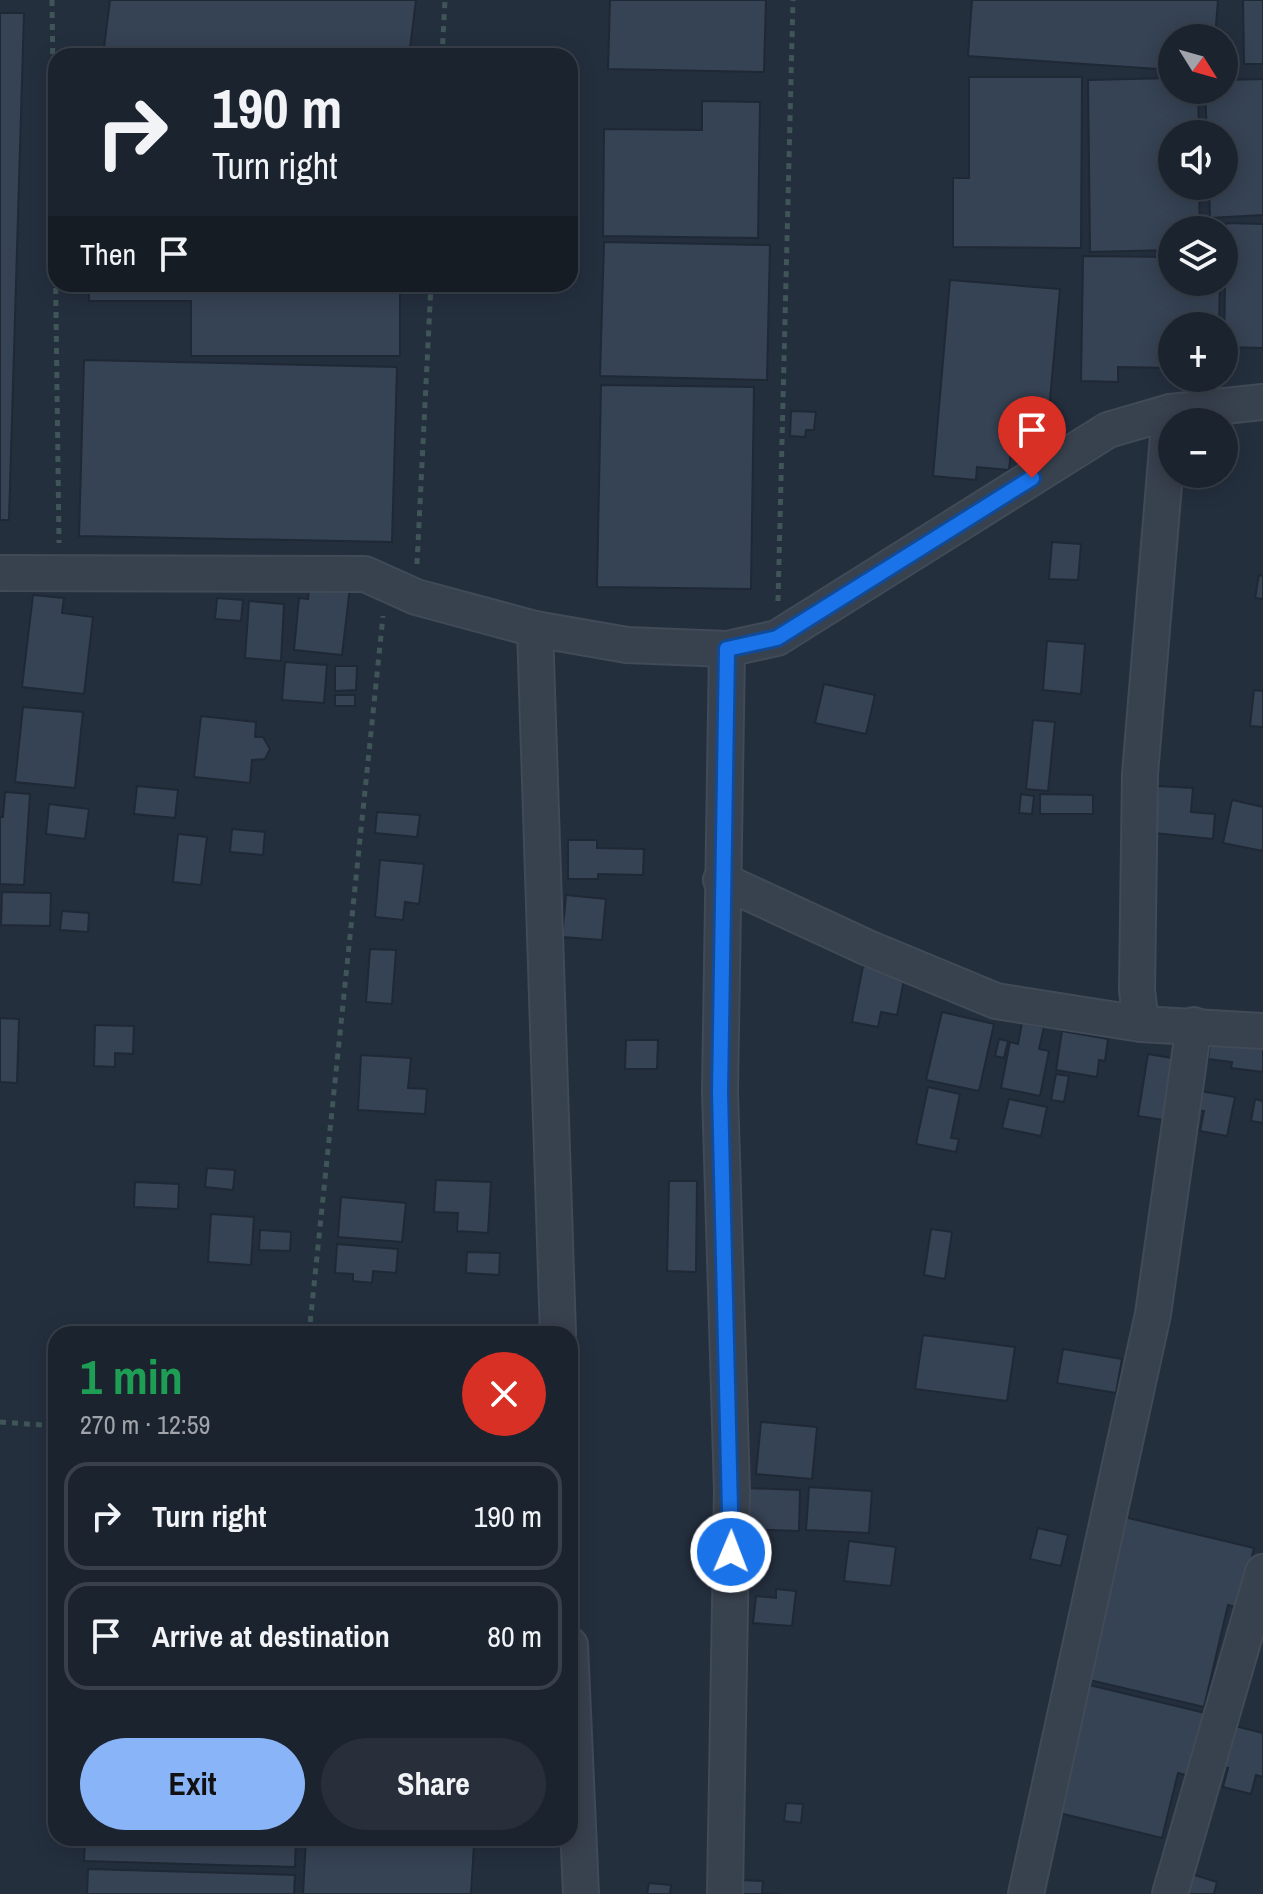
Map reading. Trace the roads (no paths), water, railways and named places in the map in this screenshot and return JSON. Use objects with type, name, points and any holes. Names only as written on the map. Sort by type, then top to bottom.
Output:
[{"type":"street","points":[[1207,408],[1263,402]]},
{"type":"street","points":[[0,573],[365,574],[401,590],[535,629],[627,645],[727,649],[777,638],[1108,430],[1158,415]]},
{"type":"street","points":[[1141,1024],[1137,990],[1140,774],[1164,488]]},
{"type":"street","points":[[535,629],[558,1326]]},
{"type":"street","points":[[725,1894],[732,1490],[720,1092],[727,649]]},
{"type":"street","points":[[721,880],[868,948],[996,1001],[1141,1024],[1263,1031]]},
{"type":"street","points":[[1026,1894],[1153,1314],[1194,1025]]},
{"type":"street","points":[[1170,1894],[1263,1572]]},
{"type":"street","points":[[578,1826],[581,1894]]}]
